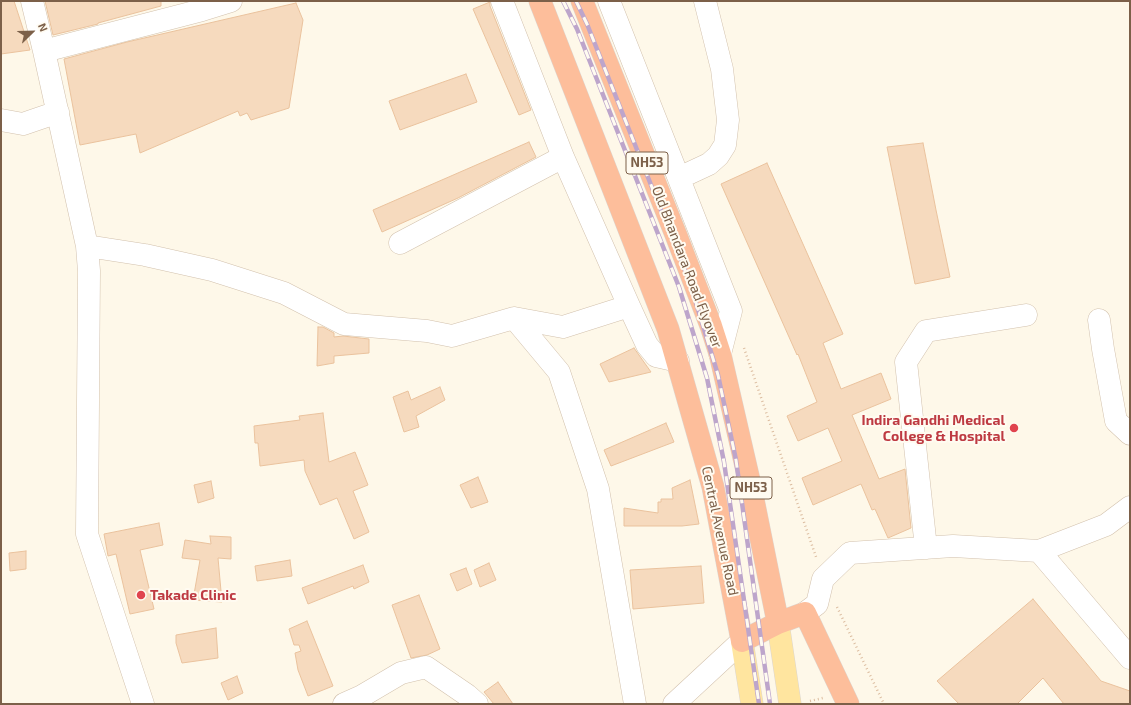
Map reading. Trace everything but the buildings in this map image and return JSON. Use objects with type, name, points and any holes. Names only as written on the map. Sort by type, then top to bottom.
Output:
[{"type":"highway","name":"Old Bhandara Road Flyover","points":[[582,1],[676,235],[711,326],[720,354]]},
{"type":"highway","name":"NH53","points":[[543,10],[668,329],[678,361]]},
{"type":"highway","name":"NH53","points":[[720,354],[750,484],[778,623]]},
{"type":"highway","name":"Central Avenue Road","points":[[678,361],[713,487],[742,641]]},
{"type":"highway","points":[[742,641],[778,623],[805,613],[848,704]]},
{"type":"main road","points":[[778,623],[790,704]]},
{"type":"main road","name":"Central Avenue Road","points":[[742,641],[752,704]]},
{"type":"street","points":[[32,1],[87,246],[89,271],[87,534],[143,704]]},
{"type":"street","points":[[44,51],[231,1]]},
{"type":"street","points":[[502,1],[563,158],[648,345],[656,356],[678,361]]},
{"type":"street","points":[[609,1],[731,312],[720,354]]},
{"type":"street","points":[[679,178],[709,164],[718,156],[725,145],[728,120],[722,69],[705,1]]},
{"type":"street","points":[[1,120],[23,124],[58,112]]},
{"type":"street","points":[[400,243],[563,158]]},
{"type":"street","points":[[87,246],[145,255],[212,270],[284,293],[344,324],[427,331],[452,336],[514,318],[563,327],[629,306]]},
{"type":"street","points":[[926,548],[906,362],[926,331],[1026,315]]},
{"type":"street","points":[[514,318],[559,372],[598,489],[635,704]]},
{"type":"street","points":[[1099,320],[1116,421],[1130,434]]},
{"type":"street","points":[[805,613],[817,604],[823,579],[850,554],[953,546],[1039,551],[1106,524],[1130,508]]},
{"type":"street","points":[[1039,551],[1130,658]]},
{"type":"street","points":[[674,704],[742,641]]},
{"type":"street","points":[[344,704],[362,696],[401,674],[426,667],[467,695],[477,704]]},
{"type":"path","points":[[742,341],[823,579]]},
{"type":"path","points":[[837,607],[884,704]]},
{"type":"railway","points":[[563,1],[577,29],[679,287],[707,378],[724,462],[759,704]]},
{"type":"railway","points":[[576,1],[587,24],[690,283],[718,375],[736,460],[770,704]]},
{"type":"place","name":"Indira Gandhi Medical College & Hospital","points":[[1014,428]]},
{"type":"place","name":"Takade Clinic","points":[[141,595]]}]
